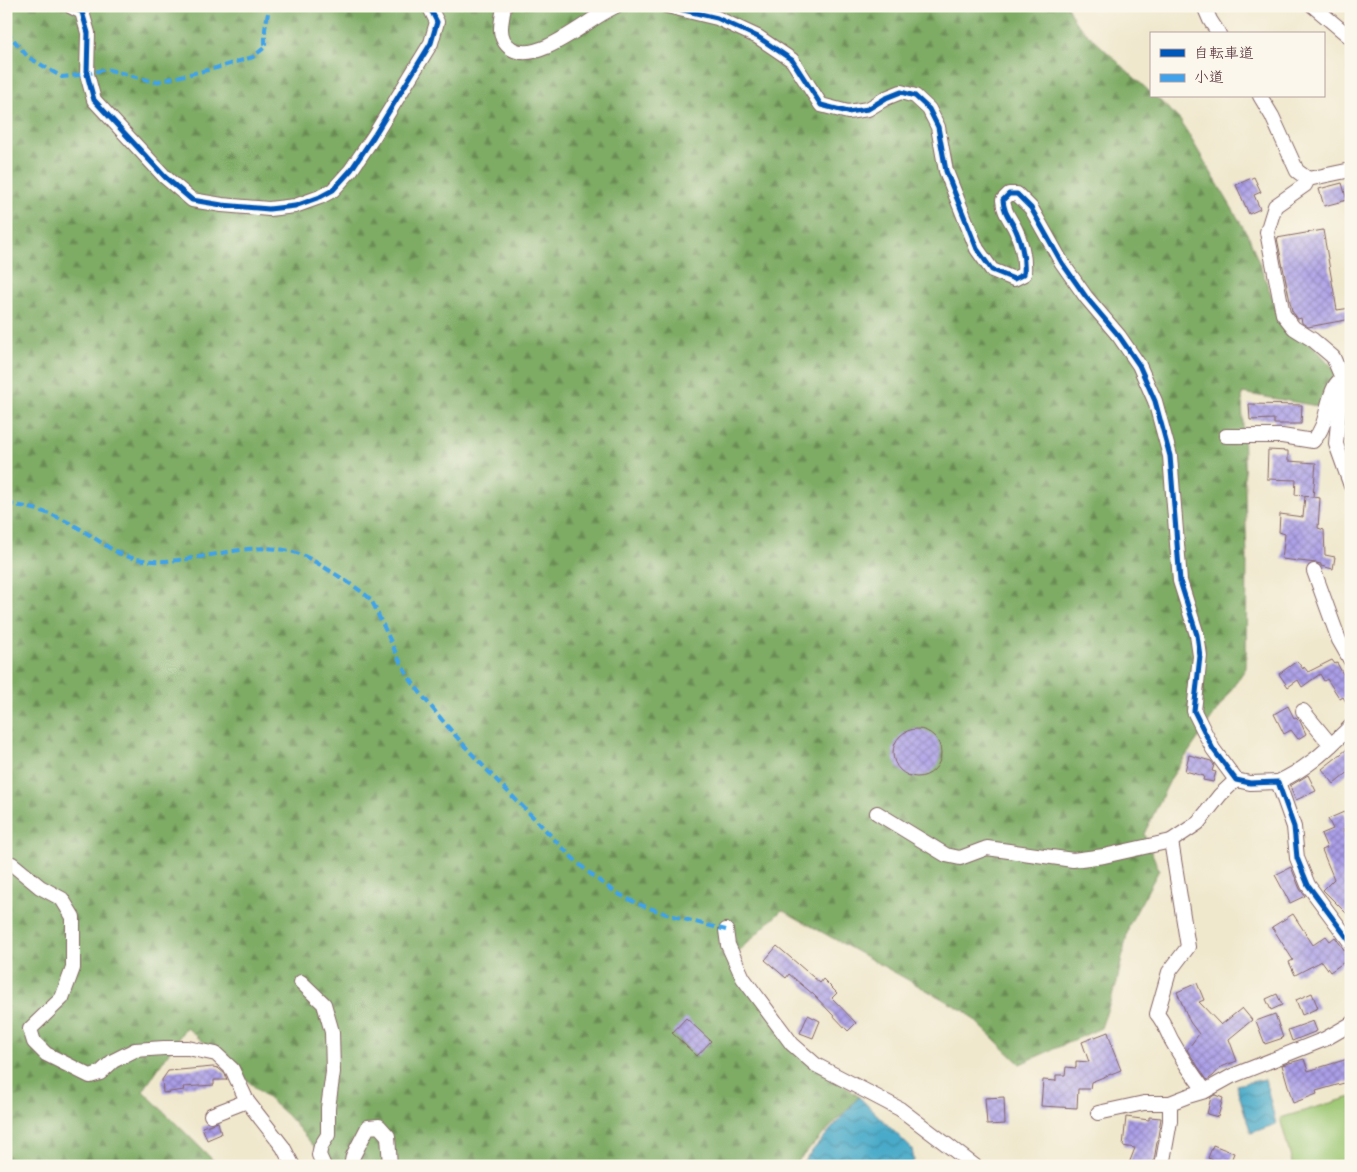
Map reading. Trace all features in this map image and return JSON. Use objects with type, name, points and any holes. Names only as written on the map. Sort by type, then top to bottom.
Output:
[{"type":"street","points":[[70,6],[82,12],[88,33],[87,74],[94,100],[165,177],[192,200],[269,209],[295,206],[320,197],[333,190],[351,170],[431,43],[437,22],[429,6]]},
{"type":"street","points":[[504,6],[501,31],[506,45],[518,52],[532,52],[558,41],[616,6]]},
{"type":"street","points":[[667,6],[717,18],[758,37],[792,60],[820,105],[848,112],[868,109],[886,98],[901,92],[915,96],[929,109],[938,128],[946,171],[977,249],[992,270],[1014,279],[1024,274],[1018,234],[1004,211],[1003,200],[1009,194],[1017,194],[1031,208],[1062,263],[1086,297],[1119,336],[1139,365],[1155,400],[1170,456],[1180,581],[1198,642],[1200,656],[1194,711],[1213,749],[1236,780],[1250,783],[1278,782],[1318,758],[1351,726]]},
{"type":"street","points":[[1204,6],[1218,32]]},
{"type":"street","points":[[1313,6],[1351,38]]},
{"type":"street","points":[[1261,98],[1272,116],[1297,171],[1308,179],[1351,170]]},
{"type":"street","points":[[1308,179],[1305,185],[1275,206],[1267,232],[1283,314],[1294,328],[1313,340],[1333,357],[1346,376],[1336,444],[1351,486]]},
{"type":"street","points":[[1226,436],[1282,436],[1313,441],[1320,434],[1335,386],[1346,376]]},
{"type":"street","points":[[1314,571],[1339,640],[1351,662]]},
{"type":"street","points":[[1303,711],[1331,745]]},
{"type":"street","points":[[876,813],[946,855],[960,858],[987,848],[1073,860],[1104,856],[1171,841],[1198,823],[1220,795],[1236,780]]},
{"type":"street","points":[[1278,782],[1294,827],[1297,858],[1308,885],[1351,943]]},
{"type":"street","points":[[1171,841],[1188,947],[1169,972],[1157,1014],[1190,1070],[1205,1091]]},
{"type":"street","points":[[6,863],[12,864],[40,887],[62,900],[73,917],[72,968],[62,998],[30,1029],[34,1042],[46,1054],[90,1076],[100,1073],[113,1062],[136,1050],[188,1048],[216,1054],[232,1070],[247,1101],[283,1148],[292,1166]]},
{"type":"street","points":[[726,930],[728,945],[743,978],[792,1044],[816,1065],[900,1109],[975,1166]]},
{"type":"street","points":[[301,982],[324,1004],[332,1032],[333,1072],[328,1108],[328,1135],[321,1146],[319,1155],[324,1166]]},
{"type":"street","points":[[1098,1112],[1144,1103],[1170,1103],[1205,1091],[1232,1076],[1325,1039],[1351,1024]]},
{"type":"street","points":[[211,1115],[247,1101]]},
{"type":"street","points":[[1162,1166],[1170,1121],[1170,1103]]},
{"type":"street","points":[[351,1166],[368,1126],[379,1126],[388,1136],[390,1166]]},
{"type":"green space","points":[[6,6],[1067,6],[1075,22],[1150,92],[1150,98],[1157,98],[1180,120],[1249,237],[1279,315],[1316,349],[1336,371],[1323,407],[1242,393],[1247,557],[1246,668],[1171,778],[1144,834],[1159,870],[1129,925],[1117,982],[1101,1028],[1020,1064],[966,1012],[782,910],[728,961],[798,1049],[859,1097],[793,1166],[331,1166],[287,1115],[186,1027],[143,1091],[219,1166],[6,1166]]},
{"type":"green space","points":[[1351,1097],[1351,1166],[1293,1166],[1280,1118]]},
{"type":"water","points":[[1265,1079],[1276,1124],[1251,1133],[1236,1085]]},
{"type":"water","points":[[859,1097],[912,1149],[914,1161],[909,1166],[799,1166]]},
{"type":"building","points":[[1254,177],[1261,192],[1254,195],[1260,209],[1249,214],[1236,185]]},
{"type":"building","points":[[1342,183],[1347,200],[1324,206],[1319,189]]},
{"type":"building","points":[[1323,230],[1337,310],[1351,308],[1351,319],[1308,327],[1292,311],[1277,238]]},
{"type":"building","points":[[1249,404],[1302,405],[1301,424],[1274,424],[1274,419],[1250,420]]},
{"type":"building","points":[[1268,450],[1288,451],[1288,461],[1316,463],[1313,497],[1295,495],[1296,480],[1267,479]]},
{"type":"building","points":[[1305,496],[1320,498],[1318,528],[1324,530],[1325,555],[1335,557],[1333,569],[1316,563],[1282,559],[1285,534],[1279,532],[1280,514],[1303,517]]},
{"type":"building","points":[[1332,660],[1335,664],[1337,663],[1345,678],[1351,674],[1351,710],[1343,697],[1340,699],[1327,679],[1324,681],[1320,674],[1302,687],[1298,680],[1288,687],[1279,674],[1297,661],[1308,672]]},
{"type":"building","points":[[1288,706],[1294,718],[1296,717],[1300,721],[1306,734],[1298,739],[1291,730],[1284,734],[1274,714]]},
{"type":"building","points":[[917,729],[926,731],[934,736],[939,744],[941,753],[939,762],[934,770],[926,775],[917,777],[908,775],[900,770],[895,762],[893,753],[895,744],[900,736],[908,731]]},
{"type":"building","points":[[1351,746],[1351,770],[1334,784],[1322,769]]},
{"type":"building","points":[[1189,755],[1211,761],[1214,765],[1212,771],[1216,772],[1213,782],[1203,780],[1204,776],[1185,771]]},
{"type":"building","points":[[1308,775],[1316,791],[1296,800],[1290,786]]},
{"type":"building","points":[[1344,812],[1350,826],[1343,829],[1351,849],[1351,918],[1323,890],[1334,879],[1322,850],[1327,848],[1321,834],[1333,829],[1328,819]]},
{"type":"building","points":[[1291,867],[1305,896],[1290,903],[1275,875]]},
{"type":"building","points":[[1293,914],[1313,945],[1326,936],[1330,941],[1335,937],[1350,958],[1330,972],[1322,961],[1295,975],[1289,962],[1293,960],[1272,927]]},
{"type":"building","points":[[777,946],[820,983],[823,979],[837,993],[832,998],[856,1023],[848,1031],[814,995],[789,974],[786,978],[765,960]]},
{"type":"building","points":[[1197,983],[1204,1000],[1199,1002],[1221,1025],[1242,1008],[1252,1020],[1229,1039],[1237,1061],[1221,1067],[1207,1080],[1187,1050],[1199,1034],[1190,1022],[1177,992]]},
{"type":"building","points":[[1312,993],[1318,1008],[1302,1015],[1296,1000]]},
{"type":"building","points":[[1277,994],[1282,1005],[1271,1010],[1266,999]]},
{"type":"building","points":[[1275,1014],[1283,1038],[1265,1044],[1256,1021]]},
{"type":"building","points":[[808,1015],[820,1021],[813,1038],[800,1033]]},
{"type":"building","points":[[686,1018],[711,1041],[697,1056],[672,1033]]},
{"type":"building","points":[[1313,1021],[1317,1031],[1292,1041],[1288,1030]]},
{"type":"building","points":[[1108,1032],[1121,1070],[1091,1082],[1090,1089],[1078,1089],[1077,1108],[1041,1106],[1043,1080],[1056,1081],[1056,1075],[1065,1075],[1066,1067],[1076,1068],[1076,1061],[1089,1062],[1082,1042]]},
{"type":"building","points":[[1351,1058],[1351,1081],[1316,1091],[1317,1094],[1293,1103],[1282,1065],[1304,1059],[1308,1071]]},
{"type":"building","points":[[218,1068],[225,1074],[227,1080],[214,1080],[214,1085],[183,1087],[184,1090],[163,1093],[162,1080],[168,1071]]},
{"type":"building","points":[[1215,1095],[1223,1098],[1218,1117],[1207,1114],[1211,1097]]},
{"type":"building","points":[[1004,1097],[1005,1124],[987,1125],[985,1098]]},
{"type":"building","points":[[1126,1117],[1149,1120],[1149,1117],[1161,1118],[1153,1166],[1128,1166],[1135,1148],[1123,1146]]},
{"type":"building","points":[[218,1122],[221,1134],[207,1140],[202,1127]]},
{"type":"building","points":[[1213,1145],[1234,1153],[1229,1166],[1208,1158]]},
{"type":"marked path","points":[[6,31],[28,57],[62,77],[87,74],[106,69],[155,82],[216,68],[253,57],[265,47],[265,29],[271,6]]},
{"type":"marked path","points":[[6,504],[36,509],[55,516],[82,530],[115,551],[137,559],[157,561],[178,560],[262,548],[283,550],[302,555],[316,562],[370,599],[402,665],[424,698],[486,769],[579,864],[608,887],[635,902],[665,913],[726,930]]},
{"type":"cycle path","points":[[70,6],[82,12],[88,33],[87,74],[94,100],[165,177],[192,200],[269,209],[295,206],[320,197],[333,190],[351,170],[431,43],[437,22],[429,6]]},
{"type":"cycle path","points":[[667,6],[717,18],[758,37],[792,60],[821,105],[848,112],[868,109],[886,98],[901,92],[915,96],[929,109],[938,127],[946,171],[977,249],[992,270],[1014,279],[1024,274],[1024,258],[1020,243],[1015,228],[1005,210],[1003,200],[1009,194],[1017,194],[1031,208],[1062,263],[1086,297],[1119,336],[1139,365],[1155,401],[1170,456],[1180,581],[1197,635],[1200,656],[1194,711],[1213,749],[1236,780],[1250,783],[1278,782],[1294,827],[1297,858],[1308,885],[1351,943]]}]
